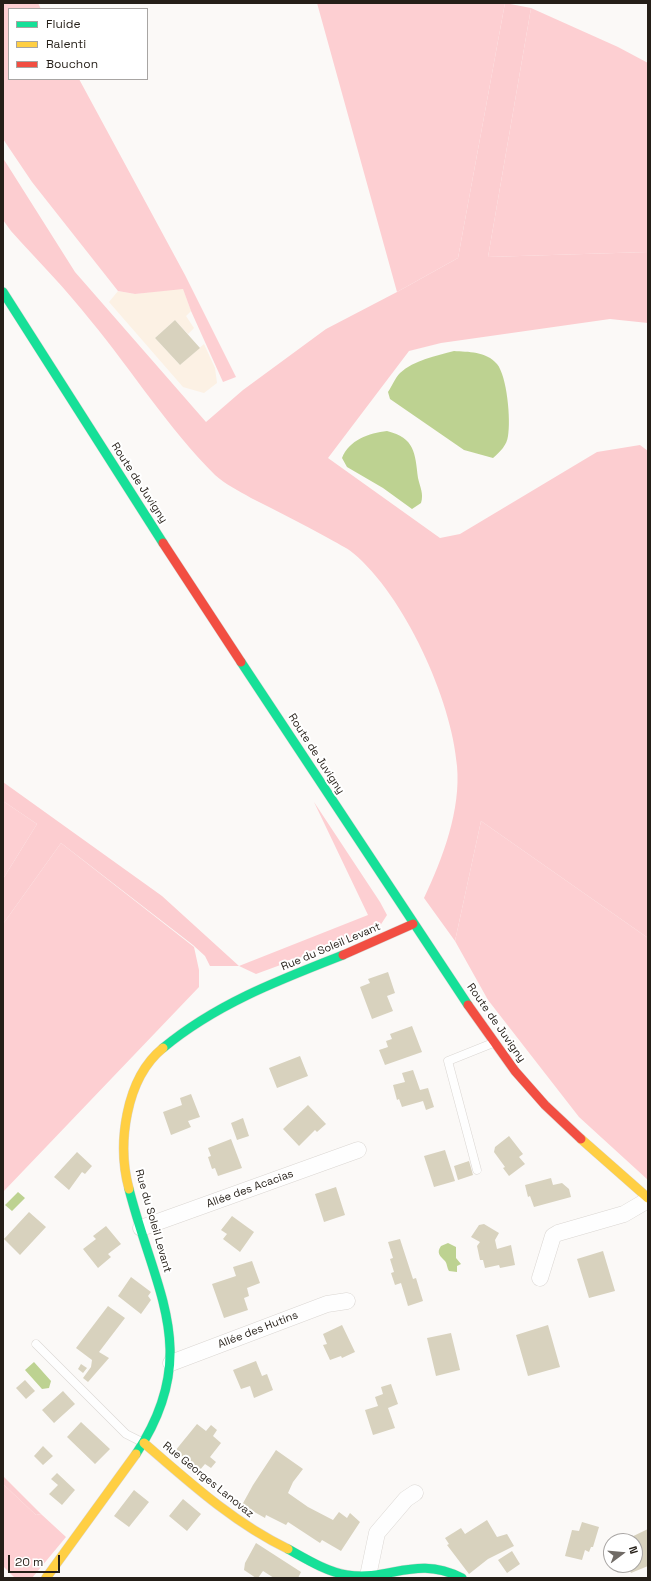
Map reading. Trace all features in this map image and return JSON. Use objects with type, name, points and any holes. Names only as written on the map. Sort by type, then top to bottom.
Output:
[{"type":"street","name":"Route de Juvigny","points":[[3,292],[175,562],[413,924],[494,1043],[515,1071],[545,1105],[648,1199]]},
{"type":"street","name":"Rue du Soleil Levant","points":[[46,1578],[144,1444],[159,1414],[168,1383],[171,1363],[171,1338],[168,1316],[141,1228],[126,1171],[124,1142],[129,1113],[136,1089],[148,1064],[157,1054],[191,1028],[233,1002],[359,950],[413,924]]},
{"type":"street","name":"Allée des Acacias","points":[[141,1228],[358,1150]]},
{"type":"street","points":[[540,1278],[554,1236],[558,1233],[624,1214],[648,1199]]},
{"type":"street","name":"Allée des Hutins","points":[[171,1363],[327,1304],[347,1301]]},
{"type":"street","name":"Rue Georges Lanovaz","points":[[144,1444],[206,1496],[256,1533],[288,1550],[341,1573],[368,1577],[426,1567],[445,1569],[462,1578]]},
{"type":"street","points":[[368,1577],[377,1533],[406,1499],[415,1493]]},
{"type":"lane","points":[[477,1170],[448,1061],[494,1043]]},
{"type":"lane","points":[[36,1344],[126,1434],[144,1444]]},
{"type":"shaded area","points":[[3,3],[38,3],[40,8],[8,8],[8,80],[80,80],[185,275],[236,377],[223,382],[191,311],[183,289],[135,294],[118,291],[32,182],[3,139]]},
{"type":"shaded area","points":[[317,3],[505,3],[458,258],[397,292]]},
{"type":"shaded area","points":[[505,3],[531,8],[488,257],[648,252],[648,323],[610,319],[441,343],[409,351],[328,458],[440,538],[460,534],[597,452],[640,445],[648,451],[648,938],[481,821],[455,941],[424,898],[438,867],[449,834],[458,783],[457,766],[446,711],[422,650],[407,621],[390,595],[372,572],[353,553],[251,498],[215,475],[166,419],[106,340],[62,286],[11,231],[3,220],[3,158],[75,272],[206,422],[243,390],[326,329],[458,258]]},
{"type":"shaded area","points":[[531,8],[618,47],[648,63],[648,252],[488,257]]},
{"type":"shaded area","points":[[183,288],[191,311],[186,316],[194,328],[188,334],[175,320],[155,338],[180,365],[204,344],[215,368],[217,383],[204,393],[183,387],[109,302],[118,291],[135,294]]},
{"type":"shaded area","points":[[454,351],[471,352],[488,357],[497,364],[503,378],[506,388],[509,429],[505,445],[493,458],[464,450],[390,399],[388,392],[400,373],[412,365],[426,359]]},
{"type":"shaded area","points":[[387,431],[396,434],[408,442],[414,454],[422,497],[421,503],[412,509],[383,488],[347,467],[342,458],[349,446],[360,438]]},
{"type":"shaded area","points":[[3,782],[162,896],[239,966],[210,966],[205,956],[193,945],[61,843],[3,924],[3,879],[37,824],[3,801]]},
{"type":"shaded area","points":[[3,801],[37,824],[3,879]]},
{"type":"shaded area","points":[[314,802],[387,915],[378,929],[256,974],[239,966],[368,915]]},
{"type":"shaded area","points":[[481,821],[648,938],[648,1180],[579,1117],[488,1000],[455,941]]},
{"type":"shaded area","points":[[61,843],[194,947],[199,970],[199,987],[3,1192],[3,924]]},
{"type":"shaded area","points":[[18,1192],[25,1198],[12,1211],[5,1205]]},
{"type":"shaded area","points":[[448,1243],[456,1247],[456,1258],[461,1264],[457,1266],[457,1272],[449,1271],[446,1262],[439,1254],[441,1246]]},
{"type":"shaded area","points":[[34,1362],[51,1381],[49,1388],[42,1389],[25,1370]]},
{"type":"shaded area","points":[[3,1476],[41,1514],[36,1515],[3,1484]]},
{"type":"shaded area","points":[[3,1484],[36,1515],[41,1514],[66,1537],[32,1578],[15,1578],[3,1566]]},
{"type":"building","points":[[175,320],[200,348],[180,365],[155,338]]},
{"type":"building","points":[[388,972],[395,993],[387,996],[393,1011],[372,1019],[360,987],[370,983],[368,979]]},
{"type":"building","points":[[412,1026],[422,1052],[385,1065],[379,1050],[388,1047],[386,1041],[392,1039],[390,1034]]},
{"type":"building","points":[[300,1056],[308,1076],[277,1088],[269,1068]]},
{"type":"building","points":[[413,1070],[420,1090],[428,1088],[434,1107],[426,1110],[423,1101],[402,1107],[399,1099],[397,1100],[393,1085],[405,1082],[402,1073]]},
{"type":"building","points":[[191,1094],[200,1117],[188,1121],[191,1127],[171,1135],[163,1112],[182,1105],[180,1098]]},
{"type":"building","points":[[308,1105],[326,1124],[317,1132],[315,1130],[299,1146],[283,1129]]},
{"type":"building","points":[[243,1118],[249,1136],[237,1140],[231,1123]]},
{"type":"building","points":[[509,1136],[523,1154],[519,1157],[525,1164],[509,1176],[503,1168],[505,1167],[494,1152],[495,1147]]},
{"type":"building","points":[[231,1139],[242,1168],[218,1176],[215,1168],[212,1169],[208,1157],[211,1156],[208,1148]]},
{"type":"building","points":[[445,1150],[455,1181],[434,1187],[424,1156]]},
{"type":"building","points":[[77,1152],[92,1166],[85,1174],[82,1172],[69,1190],[54,1177]]},
{"type":"building","points":[[469,1161],[473,1175],[458,1180],[454,1166]]},
{"type":"building","points":[[551,1178],[553,1185],[562,1183],[569,1189],[571,1197],[534,1207],[530,1196],[528,1197],[525,1185]]},
{"type":"building","points":[[336,1187],[345,1215],[324,1222],[315,1194]]},
{"type":"building","points":[[29,1212],[46,1227],[20,1255],[4,1239]]},
{"type":"building","points":[[232,1216],[254,1232],[240,1252],[223,1239],[227,1234],[221,1230]]},
{"type":"building","points":[[484,1224],[499,1233],[495,1240],[497,1249],[511,1245],[515,1265],[500,1268],[499,1265],[485,1268],[483,1260],[480,1260],[477,1246],[480,1242],[471,1237],[479,1225]]},
{"type":"building","points":[[106,1226],[121,1244],[108,1254],[111,1257],[98,1268],[83,1249],[96,1239],[93,1236]]},
{"type":"building","points":[[400,1239],[413,1279],[416,1278],[423,1301],[408,1306],[401,1283],[395,1285],[391,1273],[394,1272],[390,1259],[393,1258],[388,1242]]},
{"type":"building","points":[[603,1251],[615,1291],[589,1298],[577,1259]]},
{"type":"building","points":[[252,1261],[260,1283],[247,1288],[249,1296],[244,1298],[248,1310],[224,1318],[212,1284],[236,1276],[233,1267]]},
{"type":"building","points":[[131,1277],[151,1292],[148,1296],[151,1300],[141,1314],[118,1296]]},
{"type":"building","points":[[108,1306],[125,1318],[99,1352],[109,1358],[88,1382],[83,1378],[91,1367],[92,1360],[76,1348]]},
{"type":"building","points":[[342,1325],[355,1352],[342,1358],[341,1356],[330,1360],[323,1345],[327,1344],[323,1334]]},
{"type":"building","points":[[548,1325],[560,1367],[528,1376],[516,1335]]},
{"type":"building","points":[[451,1333],[460,1370],[436,1376],[427,1338]]},
{"type":"building","points":[[256,1361],[262,1376],[267,1374],[273,1390],[254,1398],[250,1386],[241,1389],[233,1370]]},
{"type":"building","points":[[81,1364],[87,1368],[83,1373],[78,1369]]},
{"type":"building","points":[[25,1380],[35,1391],[26,1399],[16,1388]]},
{"type":"building","points":[[391,1384],[398,1404],[388,1408],[395,1428],[373,1435],[365,1410],[378,1406],[375,1397],[383,1394],[381,1387]]},
{"type":"building","points":[[63,1391],[75,1404],[54,1423],[42,1410]]},
{"type":"building","points":[[81,1422],[110,1449],[95,1464],[67,1437]]},
{"type":"building","points":[[197,1424],[206,1431],[211,1425],[217,1430],[213,1436],[221,1443],[210,1457],[216,1462],[211,1468],[205,1464],[199,1471],[175,1451]]},
{"type":"building","points":[[43,1446],[53,1456],[43,1465],[34,1456]]},
{"type":"building","points":[[276,1450],[303,1469],[293,1482],[288,1493],[308,1507],[333,1520],[339,1512],[347,1518],[350,1513],[360,1522],[341,1551],[322,1540],[320,1543],[288,1522],[286,1525],[266,1515],[265,1518],[242,1505]]},
{"type":"building","points":[[57,1473],[75,1490],[62,1505],[49,1494],[58,1485],[51,1479]]},
{"type":"building","points":[[134,1490],[149,1502],[129,1527],[114,1516]]},
{"type":"building","points":[[183,1499],[201,1514],[187,1531],[169,1516]]},
{"type":"building","points":[[487,1520],[497,1537],[507,1534],[514,1546],[488,1559],[469,1574],[447,1545],[449,1544],[445,1538],[461,1528],[465,1534]]},
{"type":"building","points":[[582,1522],[599,1527],[593,1547],[591,1547],[589,1552],[585,1550],[582,1560],[565,1556],[572,1530],[579,1531]]},
{"type":"building","points":[[648,1529],[648,1566],[643,1568],[643,1533],[640,1533]]},
{"type":"building","points":[[256,1543],[301,1572],[298,1578],[274,1578],[263,1571],[258,1578],[256,1578],[244,1570],[245,1563]]},
{"type":"building","points":[[512,1551],[520,1564],[507,1573],[498,1560]]},
{"type":"traffic: fast","points":[[3,292],[163,543]]},
{"type":"traffic: fast","points":[[241,662],[468,1005]]},
{"type":"traffic: fast","points":[[163,1048],[204,1018],[249,994],[343,955]]},
{"type":"traffic: fast","points":[[129,1189],[160,1291],[167,1322],[170,1353],[167,1384],[156,1418],[136,1454]]},
{"type":"traffic: fast","points":[[288,1549],[324,1568],[347,1575],[363,1576],[404,1570],[431,1569],[446,1572],[462,1578]]},
{"type":"traffic: slow","points":[[129,1189],[125,1172],[124,1153],[124,1133],[127,1114],[132,1095],[140,1077],[150,1061],[163,1048]]},
{"type":"traffic: slow","points":[[581,1139],[648,1198]]},
{"type":"traffic: slow","points":[[144,1443],[213,1501],[249,1527],[288,1549]]},
{"type":"traffic: slow","points":[[46,1578],[136,1454]]},
{"type":"traffic: jam","points":[[163,543],[241,662]]},
{"type":"traffic: jam","points":[[343,955],[413,924]]},
{"type":"traffic: jam","points":[[468,1005],[515,1071],[545,1105],[581,1139]]}]
